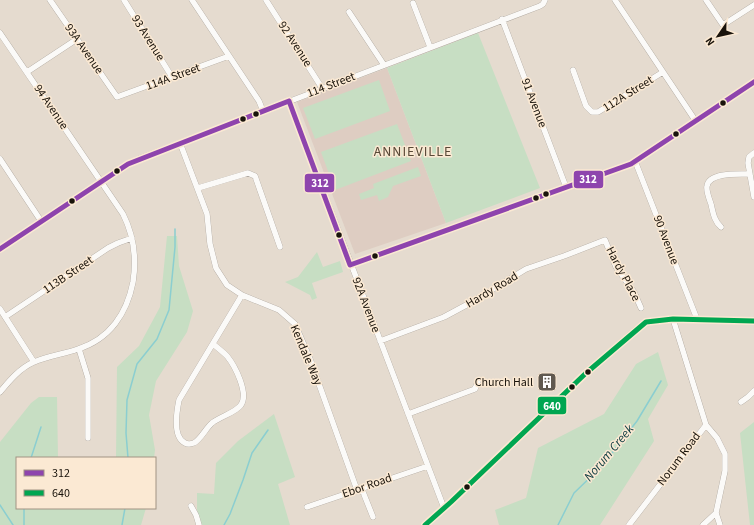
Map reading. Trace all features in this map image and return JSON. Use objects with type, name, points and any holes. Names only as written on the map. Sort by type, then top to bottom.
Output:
[{"type":"street","name":"93A Avenue","points":[[50,0],[117,97]]},
{"type":"street","name":"93 Avenue","points":[[124,0],[172,77]]},
{"type":"street","points":[[192,0],[259,101],[263,111]]},
{"type":"street","name":"92 Avenue","points":[[266,0],[322,88]]},
{"type":"street","points":[[615,0],[695,120]]},
{"type":"street","points":[[706,0],[723,24],[754,5]]},
{"type":"street","name":"114 Street","points":[[0,249],[101,181],[133,162],[544,2]]},
{"type":"street","points":[[413,3],[430,47]]},
{"type":"street","points":[[349,12],[384,64]]},
{"type":"street","name":"91 Avenue","points":[[502,19],[566,187]]},
{"type":"street","name":"94 Avenue","points":[[0,33],[123,214],[129,226],[135,258],[131,290],[124,310],[109,330],[100,338],[79,349],[34,362],[15,375],[0,392]]},
{"type":"street","points":[[27,72],[77,39]]},
{"type":"street","name":"114A Street","points":[[117,97],[229,56]]},
{"type":"street","name":"112A Street","points":[[573,70],[586,106],[592,112],[598,112],[663,72]]},
{"type":"street","points":[[350,265],[635,161],[754,82]]},
{"type":"street","name":"92A Avenue","points":[[288,102],[444,508]]},
{"type":"street","name":"Kendale Way","points":[[180,143],[207,214],[210,244],[216,268],[227,285],[242,295],[279,310],[295,324],[310,359],[357,490],[363,492],[373,517]]},
{"type":"street","points":[[754,154],[748,160],[754,197]]},
{"type":"street","points":[[0,159],[42,221]]},
{"type":"street","name":"90 Avenue","points":[[635,161],[697,319]]},
{"type":"street","points":[[198,188],[248,173],[255,176],[280,247]]},
{"type":"street","points":[[721,227],[715,219],[707,183],[709,180],[717,176],[750,174]]},
{"type":"street","name":"113B Street","points":[[5,317],[108,248],[132,238]]},
{"type":"street","name":"Hardy Place","points":[[605,240],[616,267],[634,292],[641,308]]},
{"type":"street","name":"Hardy Road","points":[[380,341],[444,317],[526,269],[605,240]]},
{"type":"street","points":[[213,344],[226,355],[234,366],[240,379],[243,398],[241,405],[212,423],[195,442],[192,444],[185,443],[180,439],[177,432],[176,413],[180,400],[213,344],[242,295]]},
{"type":"street","points":[[0,309],[34,362]]},
{"type":"street","points":[[425,525],[574,385],[646,322],[673,319],[754,321]]},
{"type":"street","name":"Norum Road","points":[[629,525],[706,424],[673,319]]},
{"type":"street","points":[[79,349],[88,378],[88,438]]},
{"type":"street","points":[[408,414],[475,389],[478,381]]},
{"type":"street","points":[[741,402],[754,391]]},
{"type":"street","points":[[706,424],[717,438],[725,454],[725,471],[716,513],[720,525]]},
{"type":"street","name":"Ebor Road","points":[[307,507],[428,466]]},
{"type":"street","points":[[191,506],[199,525]]},
{"type":"street","points":[[703,525],[716,513]]},
{"type":"shaded area","points":[[387,68],[446,223],[355,254],[297,102]]},
{"type":"green space","points":[[478,33],[540,188],[446,223],[387,68]]},
{"type":"green space","points":[[379,80],[390,111],[315,139],[303,108]]},
{"type":"green space","points":[[397,124],[411,161],[335,190],[321,152]]},
{"type":"green space","points":[[418,167],[421,176],[393,186],[388,197],[379,201],[377,195],[361,200],[359,194],[374,188],[373,184]]},
{"type":"green space","points":[[167,236],[177,236],[179,266],[193,311],[187,332],[156,381],[149,415],[155,450],[154,457],[116,457],[117,367],[139,346],[160,307]]},
{"type":"green space","points":[[317,252],[323,267],[340,261],[343,272],[312,283],[317,298],[312,300],[310,295],[285,282],[298,277]]},
{"type":"green space","points":[[658,352],[668,385],[648,419],[654,441],[600,525],[499,525],[495,510],[526,498],[538,448],[604,414],[636,364]]},
{"type":"green space","points":[[39,397],[57,397],[58,457],[16,457],[16,509],[146,509],[141,525],[0,525],[0,442],[31,403]]},
{"type":"green space","points":[[274,414],[295,477],[278,484],[290,525],[200,525],[197,509],[197,493],[214,494],[216,463],[238,441]]},
{"type":"green space","points":[[754,422],[754,525],[750,525],[740,433]]},
{"type":"waterway","points":[[128,457],[126,433],[127,400],[137,364],[157,339],[169,310],[175,247],[175,229]]},
{"type":"waterway","name":"Norum Creek","points":[[558,525],[574,493],[601,467],[637,421],[661,381]]},
{"type":"waterway","points":[[31,457],[41,427]]},
{"type":"waterway","points":[[224,525],[230,514],[252,453],[268,430]]},
{"type":"waterway","points":[[0,505],[13,525]]},
{"type":"waterway","points":[[24,509],[24,525]]},
{"type":"waterway","points":[[122,525],[125,509]]},
{"type":"transit line","name":"312","points":[[350,265],[631,164],[754,82]]},
{"type":"transit line","name":"312","points":[[289,101],[350,265]]},
{"type":"transit line","name":"312","points":[[0,249],[128,164],[289,101]]},
{"type":"transit line","name":"640","points":[[425,525],[585,374],[646,322],[673,319],[754,321]]},
{"type":"place","name":"Church Hall","points":[[547,382]]},
{"type":"district","name":"ANNIEVILLE","points":[[413,152]]}]
